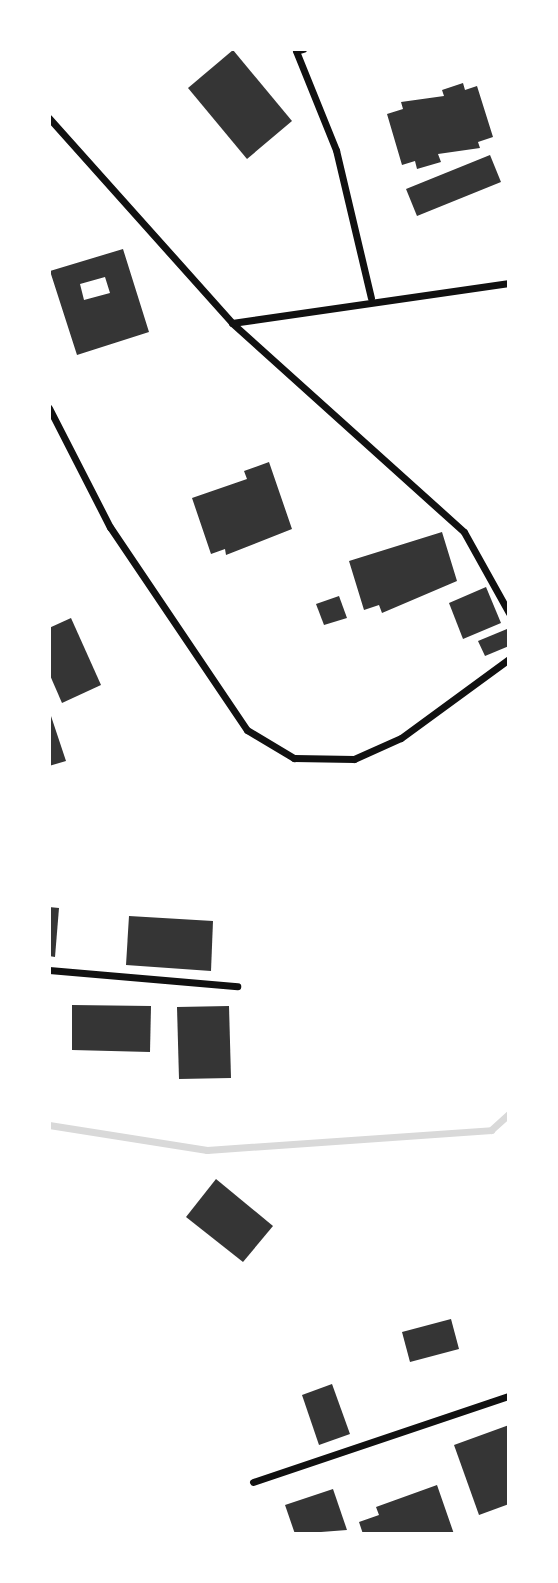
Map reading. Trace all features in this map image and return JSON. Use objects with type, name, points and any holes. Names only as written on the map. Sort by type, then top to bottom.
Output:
[{"type":"street","points":[[297,50],[336,150],[371,298]]},
{"type":"street","points":[[49,118],[232,323],[464,532],[509,613]]},
{"type":"street","points":[[232,323],[371,298],[509,283]]},
{"type":"street","points":[[49,408],[110,527],[247,730],[294,758],[354,759],[401,738],[509,659]]},
{"type":"street","points":[[49,970],[237,986]]},
{"type":"street","points":[[253,1482],[509,1396]]},
{"type":"building","points":[[233,50],[292,121],[247,159],[188,88]]},
{"type":"building","points":[[463,83],[465,90],[477,86],[493,137],[478,142],[480,148],[438,154],[441,162],[417,169],[415,161],[402,165],[387,114],[403,109],[401,102],[444,96],[442,90]]},
{"type":"building","points":[[490,155],[501,182],[417,216],[406,189]]},
{"type":"building","points":[[123,249],[149,332],[77,355],[50,271]],"holes":[[[105,277],[110,293],[84,300],[80,284]]]},
{"type":"building","points":[[269,462],[292,529],[226,555],[225,549],[211,554],[192,498],[247,479],[244,471]]},
{"type":"building","points":[[442,532],[457,581],[382,613],[379,605],[364,610],[349,561]]},
{"type":"building","points":[[486,587],[501,623],[463,639],[449,603]]},
{"type":"building","points":[[339,596],[347,618],[324,625],[316,604]]},
{"type":"building","points":[[71,618],[101,685],[62,703],[49,673],[49,628]]},
{"type":"building","points":[[507,629],[509,646],[485,656],[478,641]]},
{"type":"building","points":[[49,710],[66,761],[49,766]]},
{"type":"building","points":[[49,907],[59,908],[55,957],[49,956]]},
{"type":"building","points":[[129,916],[213,921],[211,971],[126,965]]},
{"type":"building","points":[[72,1005],[151,1006],[150,1052],[72,1050]]},
{"type":"building","points":[[229,1006],[231,1078],[179,1079],[177,1007]]},
{"type":"building","points":[[216,1179],[273,1226],[243,1262],[186,1217]]},
{"type":"building","points":[[451,1319],[459,1349],[410,1362],[402,1332]]},
{"type":"building","points":[[332,1384],[350,1434],[319,1445],[302,1395]]},
{"type":"building","points":[[509,1425],[509,1504],[479,1515],[454,1445]]},
{"type":"building","points":[[437,1485],[454,1534],[363,1534],[359,1522],[379,1515],[376,1507]]},
{"type":"building","points":[[333,1489],[347,1530],[295,1534],[285,1505]]},
{"type":"waterway","points":[[49,1125],[207,1150],[491,1130],[509,1114]]}]
